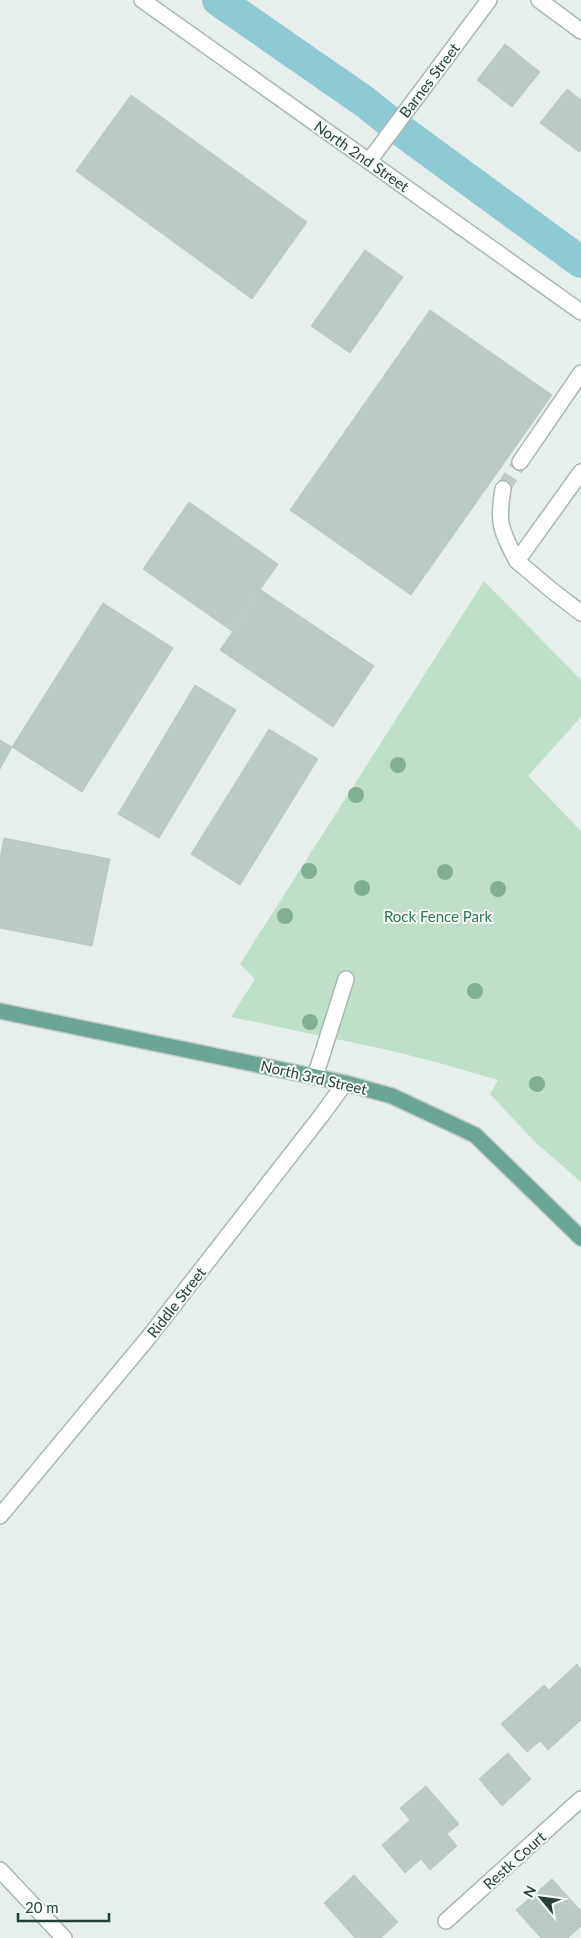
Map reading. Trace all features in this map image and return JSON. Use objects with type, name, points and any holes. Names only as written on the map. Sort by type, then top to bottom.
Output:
[{"type":"main road","name":"North 3rd Street","points":[[0,1011],[345,1083],[392,1096],[475,1135],[581,1238]]},
{"type":"street","name":"North 2nd Street","points":[[142,0],[581,312]]},
{"type":"street","name":"Barnes Street","points":[[368,161],[489,0]]},
{"type":"street","points":[[539,0],[581,32]]},
{"type":"street","points":[[520,462],[581,373]]},
{"type":"street","points":[[517,561],[581,472]]},
{"type":"street","points":[[503,489],[499,512],[502,534],[517,561],[550,589],[580,610]]},
{"type":"street","points":[[315,1077],[346,979]]},
{"type":"street","name":"Riddle Street","points":[[0,1516],[148,1338],[345,1083]]},
{"type":"street","name":"Restk Court","points":[[446,1921],[581,1799]]},
{"type":"street","points":[[0,1870],[64,1938]]},
{"type":"green space","name":"Rock Fence Park","points":[[484,581],[581,680],[581,717],[528,776],[581,831],[581,1182],[535,1142],[490,1094],[498,1080],[388,1050],[231,1017],[255,979],[240,964]]},
{"type":"building","points":[[505,44],[540,72],[512,107],[477,80]]},
{"type":"building","points":[[567,89],[581,100],[581,149],[579,152],[540,123]]},
{"type":"building","points":[[131,95],[307,222],[252,299],[76,171]]},
{"type":"building","points":[[365,250],[403,277],[350,353],[311,326]]},
{"type":"building","points":[[430,310],[552,395],[411,595],[290,510]]},
{"type":"building","points":[[189,502],[278,564],[232,631],[143,569]]},
{"type":"building","points":[[261,590],[374,666],[333,727],[220,650]]},
{"type":"building","points":[[103,603],[173,648],[82,792],[12,747]]},
{"type":"building","points":[[195,685],[236,710],[159,838],[118,814]]},
{"type":"building","points":[[269,729],[318,759],[240,885],[191,854]]},
{"type":"building","points":[[0,740],[12,747],[0,769]]},
{"type":"building","points":[[4,838],[110,859],[92,946],[0,928],[0,858]]},
{"type":"building","points":[[577,1664],[581,1669],[581,1720],[548,1750],[540,1741],[527,1752],[501,1724],[544,1685],[549,1690]]},
{"type":"building","points":[[508,1753],[531,1779],[502,1806],[479,1779]]},
{"type":"building","points":[[426,1786],[459,1824],[447,1834],[457,1846],[430,1870],[421,1859],[405,1873],[382,1845],[410,1820],[400,1808]]},
{"type":"building","points":[[354,1875],[398,1922],[381,1938],[355,1938],[324,1903]]},
{"type":"building","points":[[552,1879],[581,1911],[581,1926],[568,1938],[541,1938],[516,1910]]},
{"type":"waterway","points":[[218,0],[365,102],[581,262]]},
{"type":"tunnel","points":[[503,489],[520,462]]}]
